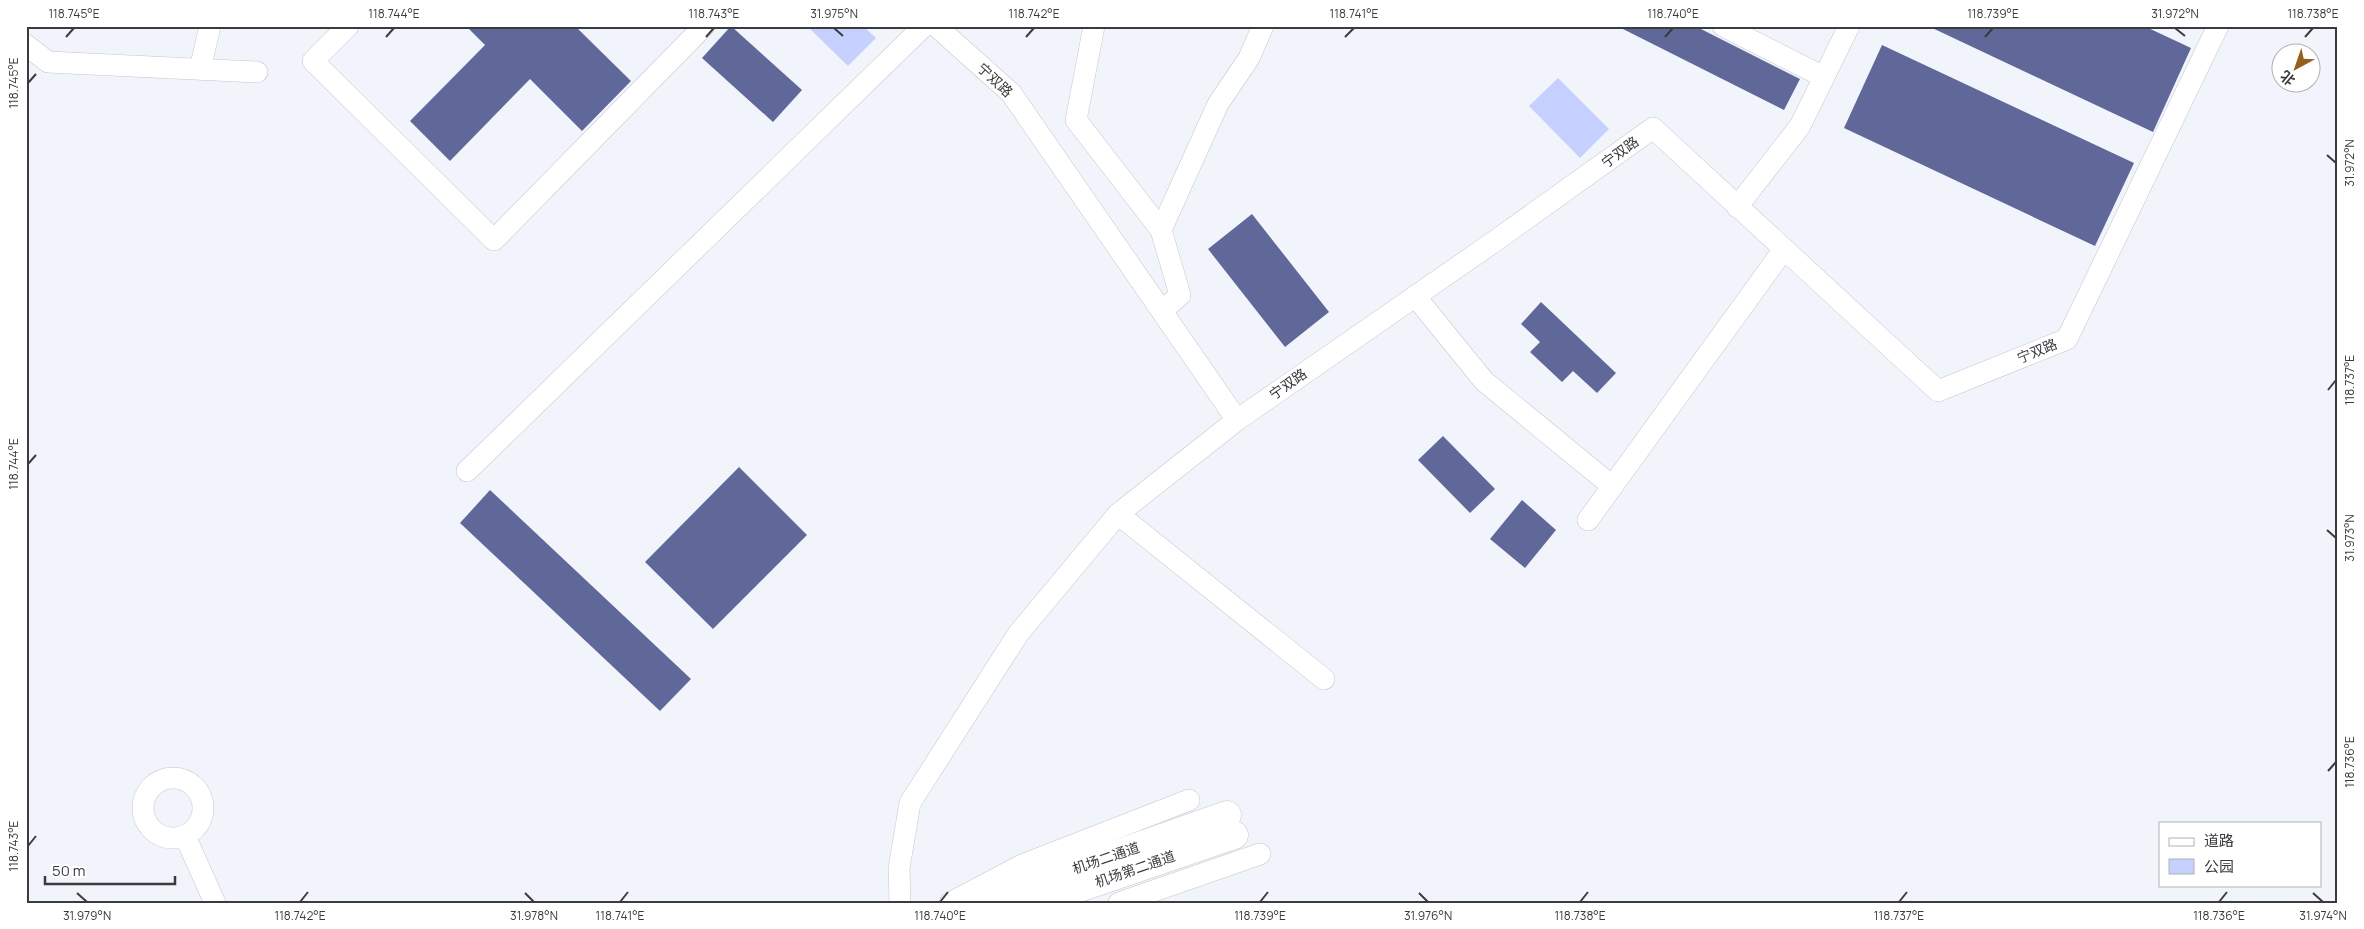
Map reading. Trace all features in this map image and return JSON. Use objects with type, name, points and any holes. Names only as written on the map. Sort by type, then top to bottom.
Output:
[{"type":"highway","name":"机场二通道","points":[[985,903],[1015,890],[1231,825]]},
{"type":"highway","name":"机场第二通道","points":[[1035,903],[1231,825]]},
{"type":"street","points":[[200,69],[210,26]]},
{"type":"street","points":[[348,26],[313,61],[494,240],[704,26]]},
{"type":"street","points":[[467,471],[924,26]]},
{"type":"street","name":"宁双路","points":[[936,26],[1011,93],[1237,420],[1653,128],[1938,391],[2067,339],[2218,26]]},
{"type":"street","points":[[1094,26],[1076,120],[1161,230],[1180,295],[1162,311]]},
{"type":"street","points":[[1161,230],[1218,104],[1249,58],[1263,26]]},
{"type":"street","points":[[1723,26],[1824,77]]},
{"type":"street","points":[[1737,207],[1800,126],[1849,26]]},
{"type":"street","points":[[26,45],[48,62],[257,72]]},
{"type":"street","points":[[1588,520],[1784,249]]},
{"type":"street","points":[[1415,296],[1484,381],[1612,486]]},
{"type":"street","points":[[900,903],[899,868],[910,803],[1018,634],[1118,514],[1237,420]]},
{"type":"street","points":[[1118,514],[1324,680]]},
{"type":"street","points":[[950,903],[1022,865],[1189,800]]},
{"type":"street","points":[[185,836],[215,903]]},
{"type":"street","points":[[1119,903],[1260,854]]},
{"type":"green space","points":[[807,26],[863,26],[876,38],[848,66]]},
{"type":"green space","points":[[1558,78],[1609,129],[1580,158],[1529,106]]},
{"type":"building","points":[[466,26],[575,26],[631,81],[582,131],[530,79],[450,161],[410,121],[485,45]]},
{"type":"building","points":[[731,26],[802,90],[773,122],[702,58]]},
{"type":"building","points":[[1617,26],[1695,26],[1800,79],[1784,110]]},
{"type":"building","points":[[1928,26],[2144,26],[2191,48],[2153,132]]},
{"type":"building","points":[[1882,45],[2134,163],[2095,246],[1844,128]]},
{"type":"building","points":[[1252,214],[1329,312],[1285,347],[1208,249]]},
{"type":"building","points":[[1541,302],[1616,373],[1597,393],[1573,371],[1562,382],[1530,352],[1540,342],[1521,324]]},
{"type":"building","points":[[1443,436],[1495,489],[1470,513],[1418,460]]},
{"type":"building","points":[[739,467],[807,535],[713,629],[645,562]]},
{"type":"building","points":[[490,490],[691,679],[660,711],[460,523]]},
{"type":"building","points":[[1522,500],[1556,530],[1525,568],[1490,539]]}]
